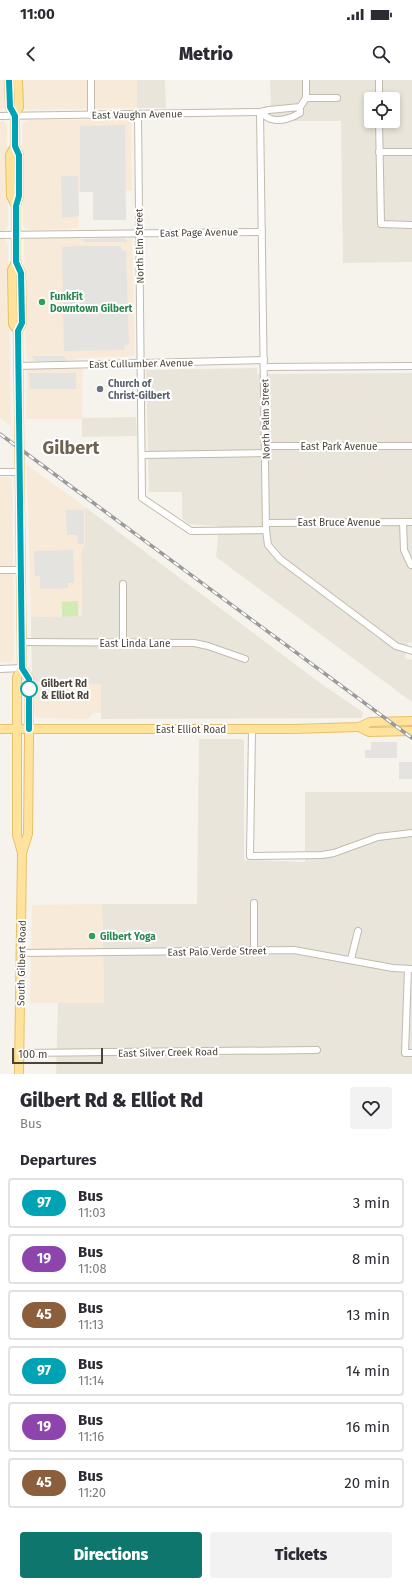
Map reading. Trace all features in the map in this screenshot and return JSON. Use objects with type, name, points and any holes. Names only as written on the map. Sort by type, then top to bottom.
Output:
[{"type":"main road","points":[[9,80],[10,107],[15,116]]},
{"type":"main road","points":[[18,80],[19,107],[15,116],[15,146],[10,155],[11,196],[16,206],[16,262],[12,270],[13,324],[18,331],[22,642],[22,668],[17,677],[23,729]]},
{"type":"main road","points":[[22,668],[29,679],[23,729]]},
{"type":"main road","name":"East Elliot Road","points":[[0,729],[252,730],[359,727],[370,722],[412,721]]},
{"type":"main road","name":"East Elliot Road","points":[[359,727],[369,732],[412,731]]},
{"type":"main road","name":"South Gilbert Road","points":[[22,853],[16,835],[23,729]]},
{"type":"main road","name":"South Gilbert Road","points":[[19,1074],[22,853],[28,834],[23,729]]},
{"type":"street","points":[[91,80],[91,115]]},
{"type":"street","points":[[260,112],[271,119],[294,117],[300,113],[300,107],[306,98],[306,80]]},
{"type":"street","points":[[379,80],[379,92]]},
{"type":"street","points":[[306,98],[337,98]]},
{"type":"street","name":"East Vaughn Avenue","points":[[0,116],[260,112],[300,107]]},
{"type":"street","name":"North Palm Street","points":[[260,112],[266,530],[268,545],[280,559],[396,646],[412,651]]},
{"type":"street","name":"North Elm Street","points":[[138,115],[142,498],[192,532],[266,530]]},
{"type":"street","points":[[379,128],[381,224],[412,225]]},
{"type":"street","points":[[379,152],[412,152]]},
{"type":"street","name":"East Page Avenue","points":[[0,235],[262,232]]},
{"type":"street","name":"East Cullumber Avenue","points":[[18,366],[140,363],[412,366]]},
{"type":"street","name":"East Park Avenue","points":[[265,446],[412,446]]},
{"type":"street","points":[[142,455],[266,453]]},
{"type":"street","points":[[0,472],[20,472]]},
{"type":"street","name":"East Bruce Avenue","points":[[266,522],[412,522]]},
{"type":"street","points":[[403,522],[404,550],[411,565]]},
{"type":"street","points":[[0,570],[21,570]]},
{"type":"street","points":[[123,584],[124,643]]},
{"type":"street","name":"East Linda Lane","points":[[22,642],[202,644],[245,659]]},
{"type":"street","points":[[0,669],[22,668]]},
{"type":"street","points":[[252,730],[250,856],[322,855],[334,853],[378,837],[412,833]]},
{"type":"street","points":[[254,903],[254,951]]},
{"type":"street","points":[[351,959],[358,931]]},
{"type":"street","name":"East Palo Verde Street","points":[[21,953],[299,950],[410,969]]},
{"type":"street","points":[[410,969],[404,1053],[412,1053]]},
{"type":"street","name":"East Silver Creek Road","points":[[20,1053],[317,1050]]},
{"type":"shaded area","points":[[0,80],[5,80],[6,105],[5,108],[0,111]]},
{"type":"shaded area","points":[[22,80],[137,80],[137,108],[26,110],[23,107]]},
{"type":"shaded area","points":[[137,80],[165,80],[166,108],[137,108]]},
{"type":"shaded area","points":[[270,80],[412,80],[412,262],[343,263],[341,121],[264,121],[264,106],[271,106]]},
{"type":"shaded area","points":[[28,120],[130,120],[132,191],[78,192],[79,227],[31,230],[25,228],[23,225],[22,126],[24,122]]},
{"type":"shaded area","points":[[0,121],[4,121],[7,126],[8,226],[3,231],[0,231]]},
{"type":"shaded area","points":[[125,125],[126,220],[93,220],[93,192],[80,192],[80,126]]},
{"type":"shaded area","points":[[61,176],[78,176],[79,216],[62,218]]},
{"type":"shaded area","points":[[64,236],[79,239],[132,239],[135,353],[133,356],[81,358],[68,361],[31,361],[26,358],[24,240],[26,238]]},
{"type":"shaded area","points":[[0,238],[6,241],[8,246],[11,426],[0,418]]},
{"type":"shaded area","points":[[124,238],[128,242],[85,242],[81,239]]},
{"type":"shaded area","points":[[121,246],[121,250],[126,251],[129,345],[124,345],[125,350],[64,351],[62,247]]},
{"type":"shaded area","points":[[32,356],[64,356],[67,361],[35,361]]},
{"type":"shaded area","points":[[76,367],[83,369],[82,419],[26,419],[27,370],[30,368]]},
{"type":"shaded area","points":[[257,368],[257,374],[412,373],[412,643],[408,643],[405,658],[412,660],[412,702],[216,557],[218,526],[188,524],[182,518],[182,492],[149,492],[146,370]]},
{"type":"shaded area","points":[[29,373],[76,373],[76,389],[30,389]]},
{"type":"shaded area","points":[[136,417],[137,436],[82,437],[82,418]]},
{"type":"shaded area","points":[[27,465],[85,507],[85,543],[81,553],[82,616],[31,617]]},
{"type":"shaded area","points":[[0,477],[10,478],[12,483],[14,655],[12,662],[0,662]]},
{"type":"shaded area","points":[[85,507],[320,683],[363,712],[362,718],[101,719],[101,684],[32,682],[31,617],[82,616],[81,552],[85,543]]},
{"type":"shaded area","points":[[66,510],[84,510],[84,544],[78,544],[77,535],[67,535]]},
{"type":"shaded area","points":[[73,550],[74,583],[68,583],[68,588],[40,589],[40,576],[35,576],[34,551]]},
{"type":"shaded area","points":[[32,682],[101,684],[101,713],[93,713],[88,719],[37,718],[32,711]]},
{"type":"shaded area","points":[[199,739],[242,739],[244,741],[244,860],[305,862],[305,792],[412,792],[412,1074],[56,1074],[58,1003],[104,1002],[102,904],[197,904]]},
{"type":"shaded area","points":[[371,742],[397,742],[397,758],[365,758],[365,750],[371,750]]},
{"type":"shaded area","points":[[399,762],[412,762],[412,779],[399,779]]},
{"type":"shaded area","points":[[102,904],[104,1003],[30,1003],[32,905]]},
{"type":"green space","points":[[78,601],[78,616],[62,617],[62,602]]},
{"type":"railway","points":[[0,434],[412,738]]},
{"type":"bus line","name":"97","points":[[9,80],[10,107],[15,116],[15,146],[19,155],[19,196],[16,206],[16,262],[21,273],[22,323],[18,331],[22,668],[29,679],[29,729]]},
{"type":"place","name":"FunkFit Downtown Gilbert","points":[[42,302]]},
{"type":"place","name":"Church of Christ-Gilbert","points":[[100,389]]},
{"type":"place","name":"Gilbert Rd & Elliot Rd","points":[[29,689]]},
{"type":"place","name":"Gilbert Yoga","points":[[92,936]]},
{"type":"district","name":"Gilbert","points":[[71,448]]}]
